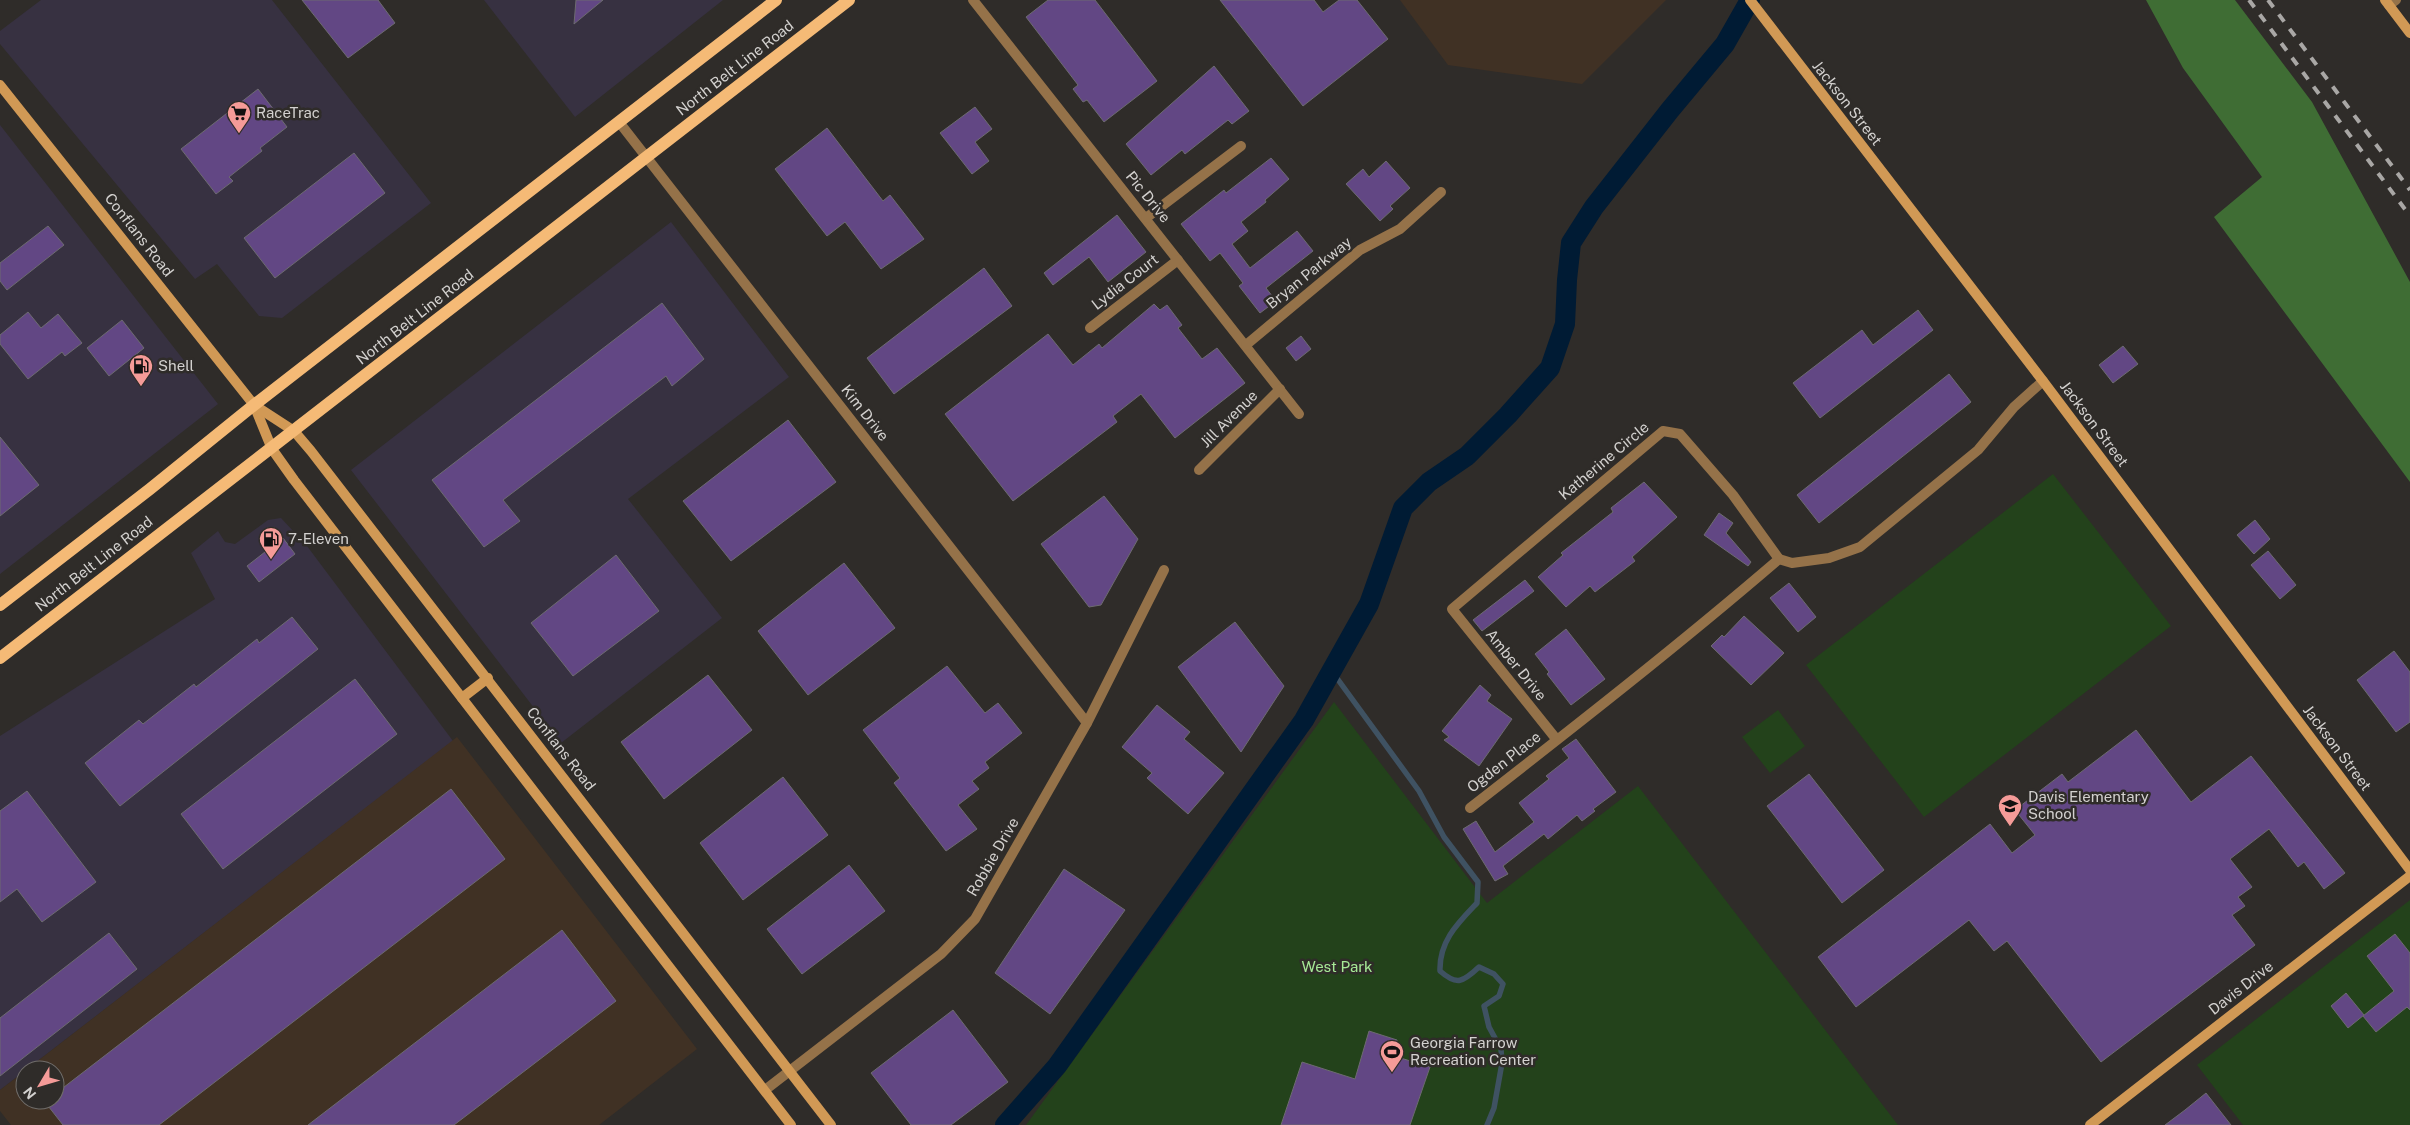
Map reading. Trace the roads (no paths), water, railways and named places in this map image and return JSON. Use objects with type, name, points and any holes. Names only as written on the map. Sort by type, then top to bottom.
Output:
[{"type":"main road","name":"North Belt Line Road","points":[[0,605],[149,490],[254,405],[776,0]]},
{"type":"main road","name":"North Belt Line Road","points":[[0,658],[850,0]]},
{"type":"main road","name":"Jackson Street","points":[[1750,0],[2043,381],[2410,870]]},
{"type":"main road","points":[[2390,2],[2410,33]]},
{"type":"main road","name":"Conflans Road","points":[[0,85],[254,405],[272,449],[791,1125]]},
{"type":"main road","name":"Conflans Road","points":[[254,405],[294,432],[488,678],[831,1125]]},
{"type":"main road","points":[[462,698],[488,678]]},
{"type":"main road","name":"Davis Drive","points":[[2090,1125],[2410,876]]},
{"type":"street","name":"Pic Drive","points":[[973,0],[1299,414]]},
{"type":"street","name":"Kim Drive","points":[[619,122],[1087,723]]},
{"type":"street","points":[[1146,218],[1241,146]]},
{"type":"street","name":"Bryan Parkway","points":[[1246,345],[1360,250],[1400,229],[1441,192]]},
{"type":"street","name":"Lydia Court","points":[[1090,328],[1178,260]]},
{"type":"street","points":[[1557,740],[1664,652],[1705,622],[1780,559],[1792,563],[1829,558],[1860,547],[1978,450],[2014,407],[2043,381]]},
{"type":"street","name":"Jill Avenue","points":[[1199,470],[1280,388]]},
{"type":"street","name":"Katherine Circle","points":[[1452,609],[1663,431],[1680,434],[1733,495],[1780,559]]},
{"type":"street","name":"Robbie Drive","points":[[765,1090],[941,954],[975,919],[1087,723],[1164,570]]},
{"type":"street","name":"Amber Drive","points":[[1452,609],[1557,740]]},
{"type":"street","name":"Ogden Place","points":[[1470,808],[1557,740]]},
{"type":"waterway","points":[[1005,1125],[1057,1066],[1304,720],[1369,604],[1403,508],[1429,482],[1467,456],[1508,415],[1550,368],[1565,324],[1571,243],[1594,207],[1670,110],[1725,44],[1750,0]]},
{"type":"waterway","points":[[1331,670],[1419,791],[1444,837],[1478,882],[1477,903],[1457,925],[1446,942],[1440,971],[1451,979],[1460,980],[1469,976],[1479,967],[1494,974],[1503,984],[1499,996],[1484,1006],[1489,1027],[1501,1049],[1502,1063],[1494,1108],[1487,1125]]},
{"type":"railway","points":[[2249,0],[2410,216]]},
{"type":"railway","points":[[2268,0],[2410,190]]},
{"type":"place","name":"RaceTrac","points":[[239,134]]},
{"type":"place","name":"Shell","points":[[141,387]]},
{"type":"place","name":"7-Eleven","points":[[271,560]]},
{"type":"place","name":"Davis Elementary School","points":[[2010,827]]},
{"type":"place","name":"Georgia Farrow Recreation Center","points":[[1392,1073]]},
{"type":"park label","name":"West Park","points":[[1337,967]]}]
